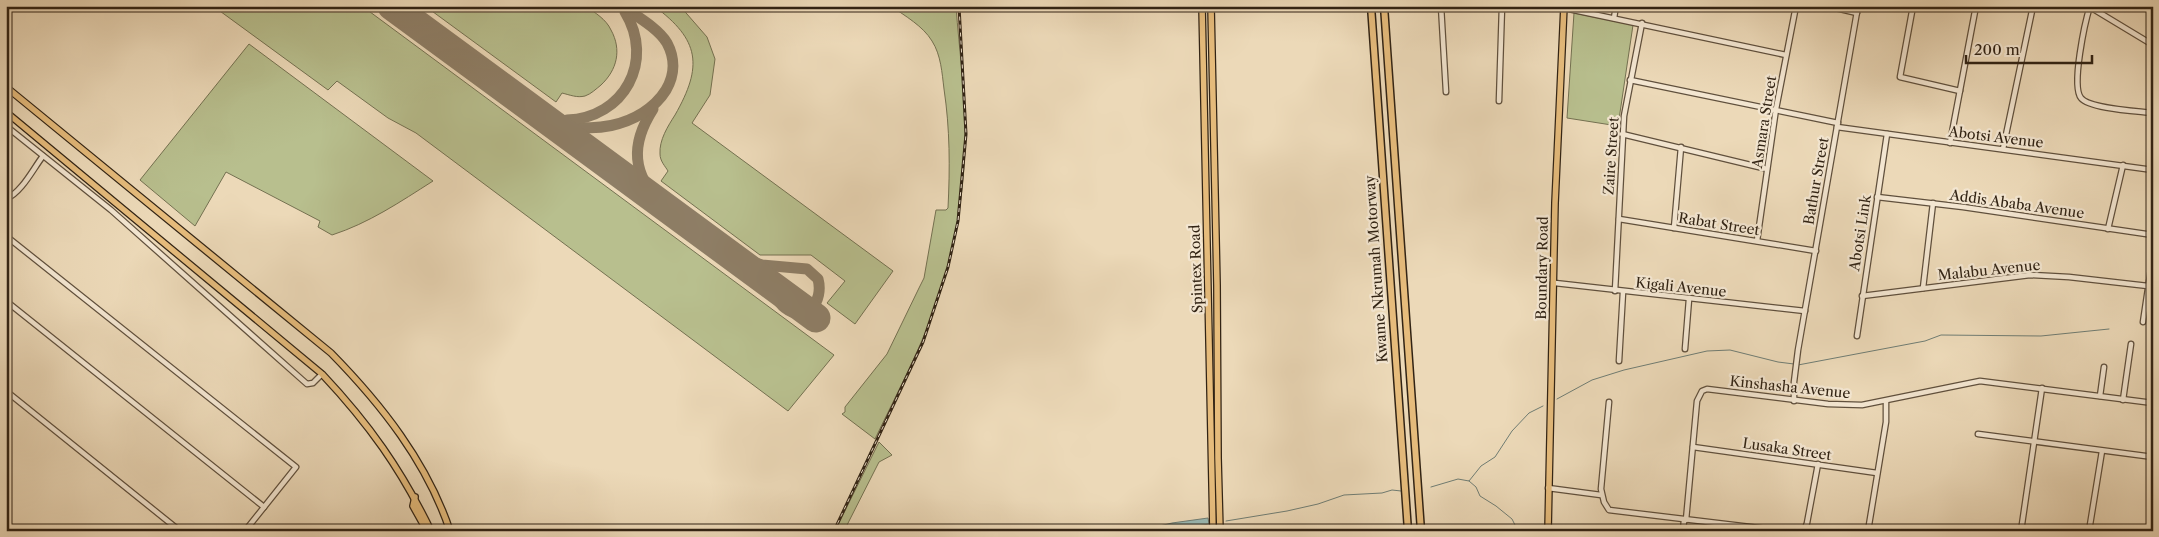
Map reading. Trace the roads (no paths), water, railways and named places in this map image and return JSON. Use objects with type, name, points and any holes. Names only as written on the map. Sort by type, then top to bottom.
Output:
[{"type":"highway","name":"Kwame Nkrumah Motorway","points":[[1371,6],[1408,531]]},
{"type":"highway","name":"Kwame Nkrumah Motorway","points":[[1384,6],[1421,531]]},
{"type":"main road","name":"Spintex Road","points":[[1202,6],[1213,531]]},
{"type":"main road","name":"Spintex Road","points":[[1212,6],[1220,531]]},
{"type":"main road","name":"Boundary Road","points":[[1548,531],[1557,157],[1564,7]]},
{"type":"main road","points":[[6,86],[331,353],[391,421],[435,491],[450,531]]},
{"type":"main road","points":[[6,112],[322,374],[381,443],[414,497],[431,531]]},
{"type":"main road","points":[[414,497],[413,506],[426,531]]},
{"type":"street","points":[[1441,6],[1446,92]]},
{"type":"street","points":[[1499,101],[1502,6]]},
{"type":"street","points":[[1614,18],[1616,6]]},
{"type":"street","name":"Asmara Street","points":[[1757,241],[1776,109],[1796,6]]},
{"type":"street","points":[[1827,6],[1857,13]]},
{"type":"street","name":"Bathur Street","points":[[1794,401],[1795,367],[1858,6]]},
{"type":"street","points":[[1913,6],[1900,77],[1960,91]]},
{"type":"street","points":[[1950,143],[1976,6]]},
{"type":"street","points":[[2003,149],[2033,6]]},
{"type":"street","points":[[2153,45],[2090,6],[2082,38],[2077,82],[2078,92],[2082,99],[2096,105],[2153,113]]},
{"type":"street","points":[[1564,7],[1786,55]]},
{"type":"street","name":"Zaire Street","points":[[1615,291],[1622,134],[1630,80],[1642,24]]},
{"type":"street","name":"Abotsi Avenue","points":[[1630,80],[1776,109],[1838,125],[1887,134],[2153,170]]},
{"type":"street","points":[[6,126],[111,210],[307,384],[312,383],[322,374]]},
{"type":"street","points":[[1622,134],[1767,169]]},
{"type":"street","name":"Abotsi Link","points":[[1857,336],[1887,134]]},
{"type":"street","points":[[1674,228],[1680,147]]},
{"type":"street","points":[[6,198],[11,196],[26,180],[43,156]]},
{"type":"street","points":[[2108,229],[2123,165]]},
{"type":"street","name":"Addis Ababa Avenue","points":[[1877,197],[2153,234]]},
{"type":"street","points":[[1923,288],[1933,203]]},
{"type":"street","name":"Rabat Street","points":[[1619,219],[1816,251]]},
{"type":"street","points":[[6,236],[296,467],[245,531]]},
{"type":"street","points":[[2143,322],[2153,255]]},
{"type":"street","name":"Malabu Avenue","points":[[1862,296],[2030,274],[2148,286]]},
{"type":"street","name":"Kigali Avenue","points":[[1555,283],[1805,311]]},
{"type":"street","points":[[1619,361],[1624,292]]},
{"type":"street","points":[[1685,349],[1689,299]]},
{"type":"street","points":[[6,300],[264,507]]},
{"type":"street","points":[[2123,400],[2131,344]]},
{"type":"street","points":[[2100,396],[2104,366]]},
{"type":"street","name":"Kinshasha Avenue","points":[[1683,531],[1697,400],[1702,391],[1853,405],[1886,401],[1980,381],[2153,403]]},
{"type":"street","points":[[2021,531],[2042,388]]},
{"type":"street","points":[[6,391],[180,531]]},
{"type":"street","points":[[1868,531],[1886,422],[1886,401]]},
{"type":"street","points":[[1609,402],[1601,495],[1606,507],[1614,511],[1783,531]]},
{"type":"street","points":[[1978,434],[2153,458]]},
{"type":"street","name":"Lusaka Street","points":[[1693,447],[1877,473]]},
{"type":"street","points":[[2088,531],[2102,451]]},
{"type":"street","points":[[1804,531],[1818,464]]},
{"type":"street","points":[[1548,488],[1601,495]]},
{"type":"water","points":[[1208,518],[1209,524],[1167,531],[1139,531],[1172,523]]},
{"type":"waterway","points":[[1798,365],[1925,341],[1941,335],[2041,336],[2109,329]]},
{"type":"waterway","points":[[1557,399],[1592,380],[1624,370],[1707,351],[1730,350],[1794,364]]},
{"type":"waterway","points":[[1431,487],[1458,479],[1469,481],[1481,466],[1495,457],[1512,431],[1529,413],[1543,406]]},
{"type":"waterway","points":[[1469,481],[1476,487],[1480,496],[1512,519],[1518,531]]},
{"type":"waterway","points":[[1226,521],[1287,511],[1318,504],[1344,495],[1382,493],[1392,490],[1401,491]]},
{"type":"railway","points":[[834,531],[923,342],[948,267],[958,221],[966,134],[959,6]]}]
